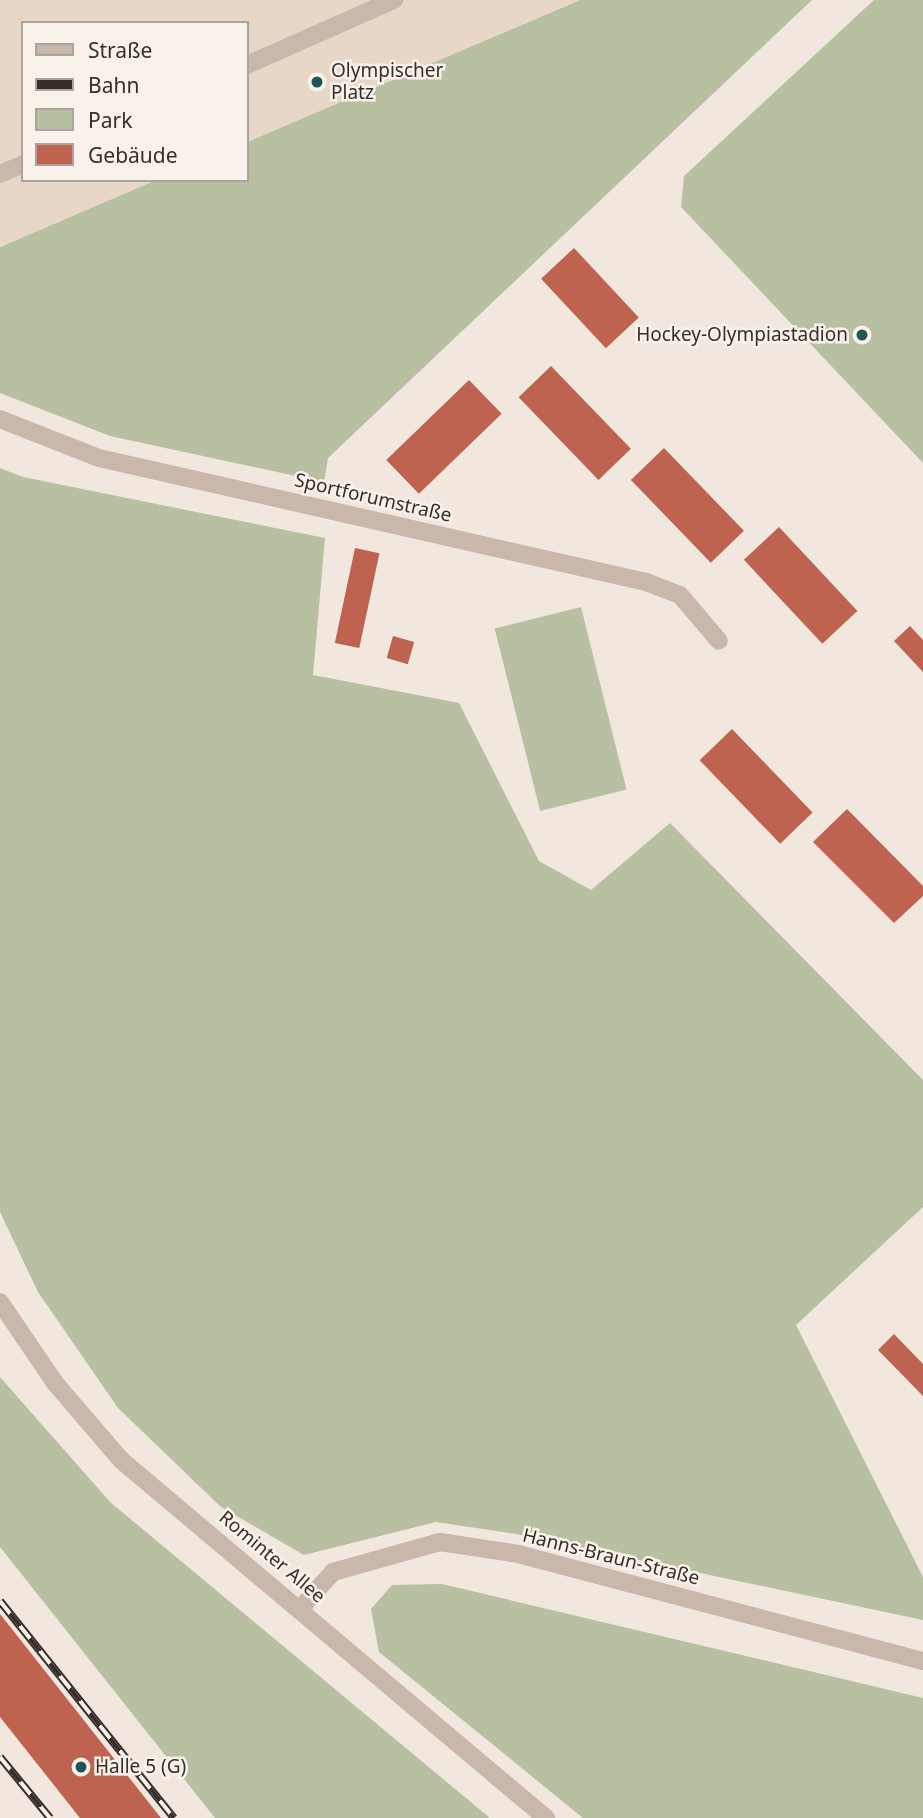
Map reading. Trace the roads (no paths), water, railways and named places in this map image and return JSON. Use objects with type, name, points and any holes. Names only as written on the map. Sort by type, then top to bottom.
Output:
[{"type":"street","points":[[248,65],[394,0]]},
{"type":"street","points":[[0,174],[21,165]]},
{"type":"street","name":"Sportforumstraße","points":[[1,420],[99,458],[646,582],[680,595],[719,641]]},
{"type":"street","name":"Rominter Allee","points":[[0,1302],[55,1383],[121,1460],[301,1608],[546,1818]]},
{"type":"street","name":"Hanns-Braun-Straße","points":[[301,1608],[333,1572],[440,1542],[518,1554],[923,1661]]},
{"type":"railway","points":[[0,1601],[174,1818]]},
{"type":"railway","points":[[0,1757],[50,1818]]},
{"type":"place","name":"Olympischer Platz","points":[[317,82]]},
{"type":"place","name":"Hockey-Olympiastadion","points":[[862,335]]},
{"type":"place","name":"Halle 5 (G)","points":[[81,1767]]}]
